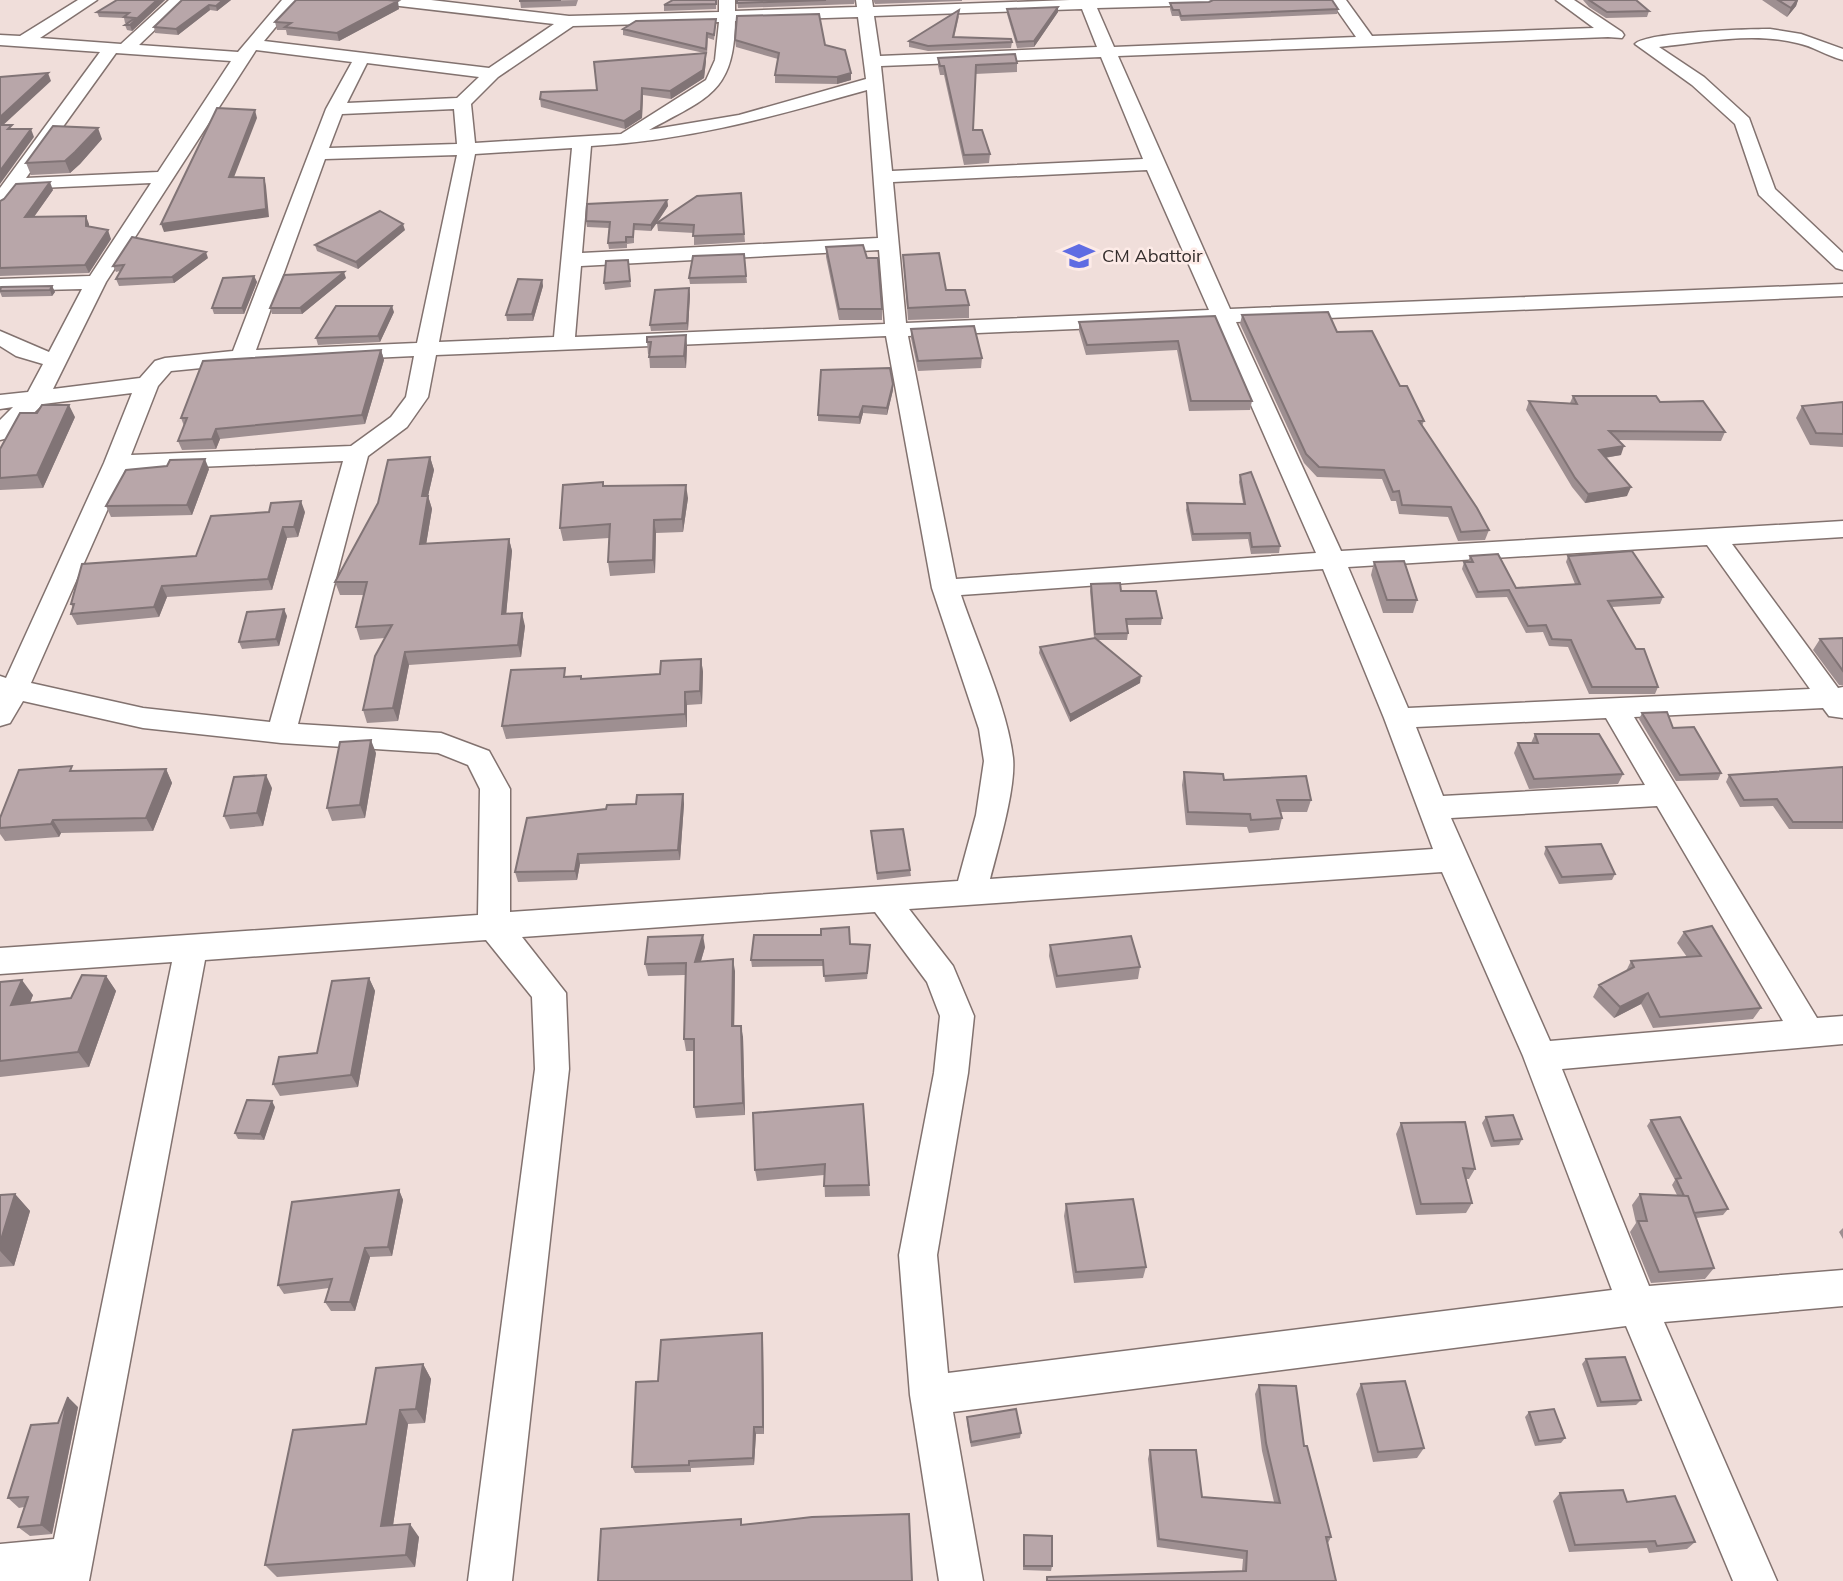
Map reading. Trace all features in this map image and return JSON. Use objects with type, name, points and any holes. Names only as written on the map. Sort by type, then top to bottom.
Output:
[{"type":"street","points":[[0,48],[23,42],[89,0]]},
{"type":"street","points":[[154,0],[177,1]]},
{"type":"street","points":[[0,433],[37,397],[96,282],[247,51],[290,0]]},
{"type":"street","points":[[391,0],[460,4],[569,20],[594,21],[727,9],[1209,0]]},
{"type":"street","points":[[594,21],[596,0]]},
{"type":"street","points":[[1338,0],[1368,42]]},
{"type":"street","points":[[1564,0],[1610,33],[1643,44],[1698,81],[1743,122],[1766,191],[1843,264]]},
{"type":"street","points":[[0,201],[119,47],[177,1]]},
{"type":"street","points":[[1087,2],[1154,164],[1332,560],[1398,718],[1452,859],[1540,1056],[1637,1306],[1755,1581]]},
{"type":"street","points":[[866,6],[897,330],[946,588],[993,729],[999,761],[991,816],[971,893]]},
{"type":"street","points":[[621,139],[713,82],[719,74],[727,9]]},
{"type":"street","points":[[335,109],[462,103],[492,73],[569,20]]},
{"type":"street","points":[[1643,44],[1762,32],[1817,43],[1843,55]]},
{"type":"street","points":[[873,61],[1610,33]]},
{"type":"street","points":[[0,40],[363,57],[492,73]]},
{"type":"street","points":[[242,357],[335,109],[363,57]]},
{"type":"street","points":[[320,154],[467,149],[621,139],[683,132],[742,120],[875,82]]},
{"type":"street","points":[[116,463],[357,453],[398,422],[417,397],[467,149],[462,103]]},
{"type":"street","points":[[564,344],[582,142]]},
{"type":"street","points":[[883,177],[1154,164]]},
{"type":"street","points":[[12,184],[164,177]]},
{"type":"street","points":[[572,260],[889,243]]},
{"type":"street","points":[[0,285],[96,282]]},
{"type":"street","points":[[0,716],[7,688],[116,463],[147,384],[163,366],[173,363],[242,357],[425,349],[1843,290]]},
{"type":"street","points":[[0,337],[24,351],[55,361]]},
{"type":"street","points":[[0,402],[147,384]]},
{"type":"street","points":[[281,733],[357,453]]},
{"type":"street","points":[[946,588],[1332,560],[1843,529]]},
{"type":"street","points":[[1714,537],[1839,703]]},
{"type":"street","points":[[7,688],[143,718],[281,733],[442,743],[479,758],[495,789],[494,926],[549,993],[552,1043],[550,1083],[490,1581]]},
{"type":"street","points":[[1398,718],[1614,708],[1839,703]]},
{"type":"street","points":[[1614,708],[1808,1033]]},
{"type":"street","points":[[1432,808],[1666,795]]},
{"type":"street","points":[[0,961],[1452,859]]},
{"type":"street","points":[[883,899],[942,976],[957,1016],[951,1073],[918,1255],[930,1395],[961,1581]]},
{"type":"street","points":[[0,1566],[68,1570],[191,948]]},
{"type":"street","points":[[1540,1056],[1843,1030]]},
{"type":"street","points":[[930,1395],[1637,1306],[1843,1288]]},
{"type":"building","points":[[117,0],[157,0],[130,25],[125,25],[135,18],[124,17],[129,13],[97,12]]},
{"type":"building","points":[[182,0],[223,0],[216,6],[209,5],[176,29],[154,27]]},
{"type":"building","points":[[296,0],[398,1],[337,33],[285,27],[291,23],[275,22]]},
{"type":"building","points":[[673,0],[716,0],[716,4],[664,5]]},
{"type":"building","points":[[737,0],[826,0],[737,3]]},
{"type":"building","points":[[1213,0],[1332,0],[1338,9],[1181,16],[1179,10],[1173,10],[1170,3]]},
{"type":"building","points":[[1589,0],[1636,0],[1649,11],[1607,12]]},
{"type":"building","points":[[1778,0],[1797,0],[1791,8]]},
{"type":"building","points":[[1058,7],[1034,41],[1017,42],[1007,9]]},
{"type":"building","points":[[959,10],[953,37],[1011,39],[1012,42],[928,46],[909,41]]},
{"type":"building","points":[[819,14],[825,45],[845,50],[851,73],[837,77],[775,75],[779,53],[735,40],[737,16]]},
{"type":"building","points":[[716,19],[714,35],[707,33],[706,49],[623,29],[636,21]]},
{"type":"building","points":[[706,53],[703,70],[670,91],[642,88],[641,110],[624,121],[540,99],[541,92],[597,90],[594,62]]},
{"type":"building","points":[[1015,54],[1017,63],[976,65],[973,130],[982,130],[990,154],[964,155],[944,66],[940,66],[938,58]]},
{"type":"building","points":[[48,73],[0,117],[0,77]]},
{"type":"building","points":[[217,108],[255,110],[229,177],[264,178],[266,209],[161,224]]},
{"type":"building","points":[[0,125],[12,125],[8,129],[31,129],[0,171]]},
{"type":"building","points":[[53,126],[98,128],[65,161],[26,163]]},
{"type":"building","points":[[50,182],[25,217],[86,216],[86,226],[108,230],[85,265],[0,268],[0,201],[16,184]]},
{"type":"building","points":[[741,193],[744,234],[693,236],[694,225],[657,223],[697,196]]},
{"type":"building","points":[[667,200],[651,225],[634,224],[633,237],[626,237],[626,242],[608,243],[610,222],[586,221],[587,204]]},
{"type":"building","points":[[380,211],[403,224],[356,262],[315,245]]},
{"type":"building","points":[[132,237],[206,252],[172,277],[116,279],[124,265],[113,266]]},
{"type":"building","points":[[863,245],[867,258],[878,258],[882,309],[839,309],[826,247]]},
{"type":"building","points":[[939,253],[946,290],[965,290],[969,305],[908,308],[903,255]]},
{"type":"building","points":[[744,254],[746,276],[689,278],[693,256]]},
{"type":"building","points":[[628,260],[630,281],[604,283],[606,261]]},
{"type":"building","points":[[344,272],[300,308],[270,308],[284,275]]},
{"type":"building","points":[[254,276],[242,308],[212,308],[223,278]]},
{"type":"building","points":[[518,279],[542,280],[532,314],[506,315]]},
{"type":"building","points":[[52,286],[50,290],[0,291],[1,287]]},
{"type":"building","points":[[689,288],[687,323],[650,325],[655,290]]},
{"type":"building","points":[[336,306],[392,306],[378,336],[316,338]]},
{"type":"building","points":[[1328,312],[1337,332],[1372,331],[1400,386],[1407,386],[1424,421],[1419,421],[1489,530],[1461,532],[1451,507],[1402,505],[1399,491],[1393,492],[1384,470],[1319,467],[1306,454],[1242,315]]},
{"type":"building","points":[[1215,316],[1252,401],[1191,401],[1178,341],[1087,345],[1079,322]]},
{"type":"building","points":[[974,326],[982,358],[918,361],[911,329]]},
{"type":"building","points":[[686,335],[684,356],[649,357],[651,342],[647,342],[647,337]]},
{"type":"building","points":[[381,350],[362,415],[216,429],[212,439],[178,441],[187,418],[181,418],[203,361]]},
{"type":"building","points":[[890,368],[893,384],[887,408],[863,406],[859,417],[818,415],[821,370]]},
{"type":"building","points":[[1573,396],[1656,396],[1660,402],[1703,401],[1725,432],[1609,431],[1624,446],[1599,450],[1631,487],[1588,494],[1575,478],[1529,401],[1577,404]]},
{"type":"building","points":[[1843,402],[1843,434],[1816,433],[1802,406]]},
{"type":"building","points":[[42,405],[69,405],[37,475],[0,478],[0,449],[20,413],[37,413]]},
{"type":"building","points":[[430,457],[422,496],[428,496],[420,544],[509,539],[502,614],[522,613],[518,645],[405,652],[393,708],[363,710],[375,656],[392,625],[356,627],[367,582],[335,582],[378,503],[388,460]]},
{"type":"building","points":[[205,459],[187,505],[106,506],[126,470],[167,466],[170,460]]},
{"type":"building","points":[[1251,472],[1280,546],[1252,547],[1250,533],[1193,534],[1187,503],[1245,504],[1240,475]]},
{"type":"building","points":[[603,482],[603,486],[686,485],[682,519],[654,520],[653,560],[608,562],[610,524],[560,528],[563,485]]},
{"type":"building","points":[[301,501],[294,527],[283,527],[268,579],[162,586],[154,607],[71,614],[74,604],[71,604],[82,564],[196,556],[211,516],[269,512],[271,503]]},
{"type":"building","points":[[1632,551],[1663,597],[1608,601],[1636,649],[1644,649],[1658,687],[1592,687],[1571,640],[1552,639],[1546,625],[1528,626],[1509,590],[1478,592],[1464,562],[1473,562],[1470,556],[1498,554],[1516,588],[1580,584],[1568,556]]},
{"type":"building","points":[[1404,561],[1417,600],[1387,600],[1374,562]]},
{"type":"building","points":[[1120,583],[1121,591],[1156,591],[1162,618],[1126,619],[1128,633],[1095,634],[1091,584]]},
{"type":"building","points":[[284,609],[276,639],[239,642],[247,612]]},
{"type":"building","points":[[1095,638],[1141,676],[1070,715],[1040,647]]},
{"type":"building","points":[[1843,638],[1843,671],[1820,639]]},
{"type":"building","points":[[701,659],[700,691],[685,692],[685,714],[502,726],[511,670],[565,668],[564,677],[581,676],[581,679],[660,674],[661,661]]},
{"type":"building","points":[[1667,712],[1673,728],[1694,727],[1721,773],[1680,775],[1642,713]]},
{"type":"building","points":[[1535,734],[1599,734],[1623,774],[1534,779],[1518,743],[1538,743]]},
{"type":"building","points":[[371,740],[360,805],[327,808],[340,742]]},
{"type":"building","points":[[72,766],[70,771],[166,769],[146,818],[53,820],[51,824],[0,828],[0,818],[19,770]]},
{"type":"building","points":[[1843,767],[1843,822],[1793,822],[1777,799],[1744,800],[1729,775]]},
{"type":"building","points":[[1184,772],[1223,774],[1224,780],[1306,776],[1311,800],[1277,800],[1282,818],[1251,820],[1250,814],[1188,812]]},
{"type":"building","points":[[266,775],[257,813],[224,816],[234,777]]},
{"type":"building","points":[[683,794],[678,850],[578,854],[575,871],[515,872],[527,818],[606,809],[607,805],[636,804],[637,795]]},
{"type":"building","points":[[903,829],[910,870],[877,873],[871,831]]},
{"type":"building","points":[[1601,844],[1615,874],[1562,877],[1546,847]]},
{"type":"building","points":[[1712,926],[1761,1008],[1660,1017],[1648,993],[1620,1007],[1599,985],[1634,967],[1631,961],[1701,956],[1684,932]]},
{"type":"building","points":[[849,927],[850,944],[870,945],[867,973],[824,976],[823,960],[751,960],[754,935],[821,935],[821,929]]},
{"type":"building","points":[[703,935],[695,962],[733,959],[732,1026],[741,1026],[743,1103],[694,1107],[694,1039],[684,1039],[686,963],[645,964],[648,937]]},
{"type":"building","points":[[1131,936],[1140,967],[1057,976],[1050,945]]},
{"type":"building","points":[[82,975],[106,976],[78,1052],[0,1061],[0,982],[22,980],[11,1005],[71,998]]},
{"type":"building","points":[[369,978],[351,1075],[273,1084],[279,1057],[317,1053],[332,981]]},
{"type":"building","points":[[247,1100],[272,1101],[260,1134],[235,1133]]},
{"type":"building","points":[[863,1104],[869,1185],[824,1186],[825,1164],[755,1170],[753,1113]]},
{"type":"building","points":[[1513,1115],[1522,1139],[1494,1141],[1486,1117]]},
{"type":"building","points":[[1680,1117],[1728,1209],[1694,1213],[1688,1196],[1684,1196],[1676,1179],[1681,1178],[1651,1120]]},
{"type":"building","points":[[1465,1122],[1475,1169],[1463,1168],[1472,1203],[1421,1204],[1401,1123]]},
{"type":"building","points":[[399,1190],[388,1247],[365,1248],[350,1302],[325,1302],[332,1279],[278,1285],[292,1202]]},
{"type":"building","points":[[15,1194],[0,1243],[0,1195]]},
{"type":"building","points":[[1640,1194],[1688,1196],[1714,1268],[1659,1272],[1638,1221],[1647,1221]]},
{"type":"building","points":[[1133,1199],[1146,1267],[1076,1272],[1066,1204]]},
{"type":"building","points":[[762,1333],[763,1427],[754,1427],[753,1458],[689,1461],[689,1465],[632,1467],[636,1382],[658,1381],[661,1340]]},
{"type":"building","points":[[1625,1357],[1641,1400],[1601,1402],[1586,1359]]},
{"type":"building","points":[[423,1364],[416,1409],[400,1410],[381,1526],[410,1524],[406,1555],[265,1565],[293,1430],[366,1424],[376,1368]]},
{"type":"building","points":[[1405,1381],[1424,1448],[1378,1452],[1361,1384]]},
{"type":"building","points":[[1259,1385],[1296,1386],[1304,1446],[1307,1446],[1331,1537],[1326,1537],[1336,1581],[1047,1581],[1047,1577],[1246,1571],[1247,1551],[1159,1539],[1150,1450],[1196,1450],[1202,1497],[1280,1503],[1266,1443]]},
{"type":"building","points":[[68,1397],[41,1525],[18,1527],[28,1497],[8,1498],[31,1425],[58,1423]]},
{"type":"building","points":[[1016,1409],[1021,1433],[971,1442],[967,1417]]},
{"type":"building","points":[[1554,1409],[1565,1438],[1539,1441],[1529,1412]]},
{"type":"building","points":[[1623,1490],[1627,1502],[1675,1496],[1695,1542],[1657,1546],[1655,1541],[1575,1545],[1560,1493]]},
{"type":"building","points":[[909,1514],[912,1581],[598,1581],[601,1529],[741,1519],[741,1525],[812,1517]]},
{"type":"building","points":[[1024,1535],[1052,1536],[1052,1566],[1024,1566]]},
{"type":"place","name":"CM Abattoir","points":[[1079,256]]}]
